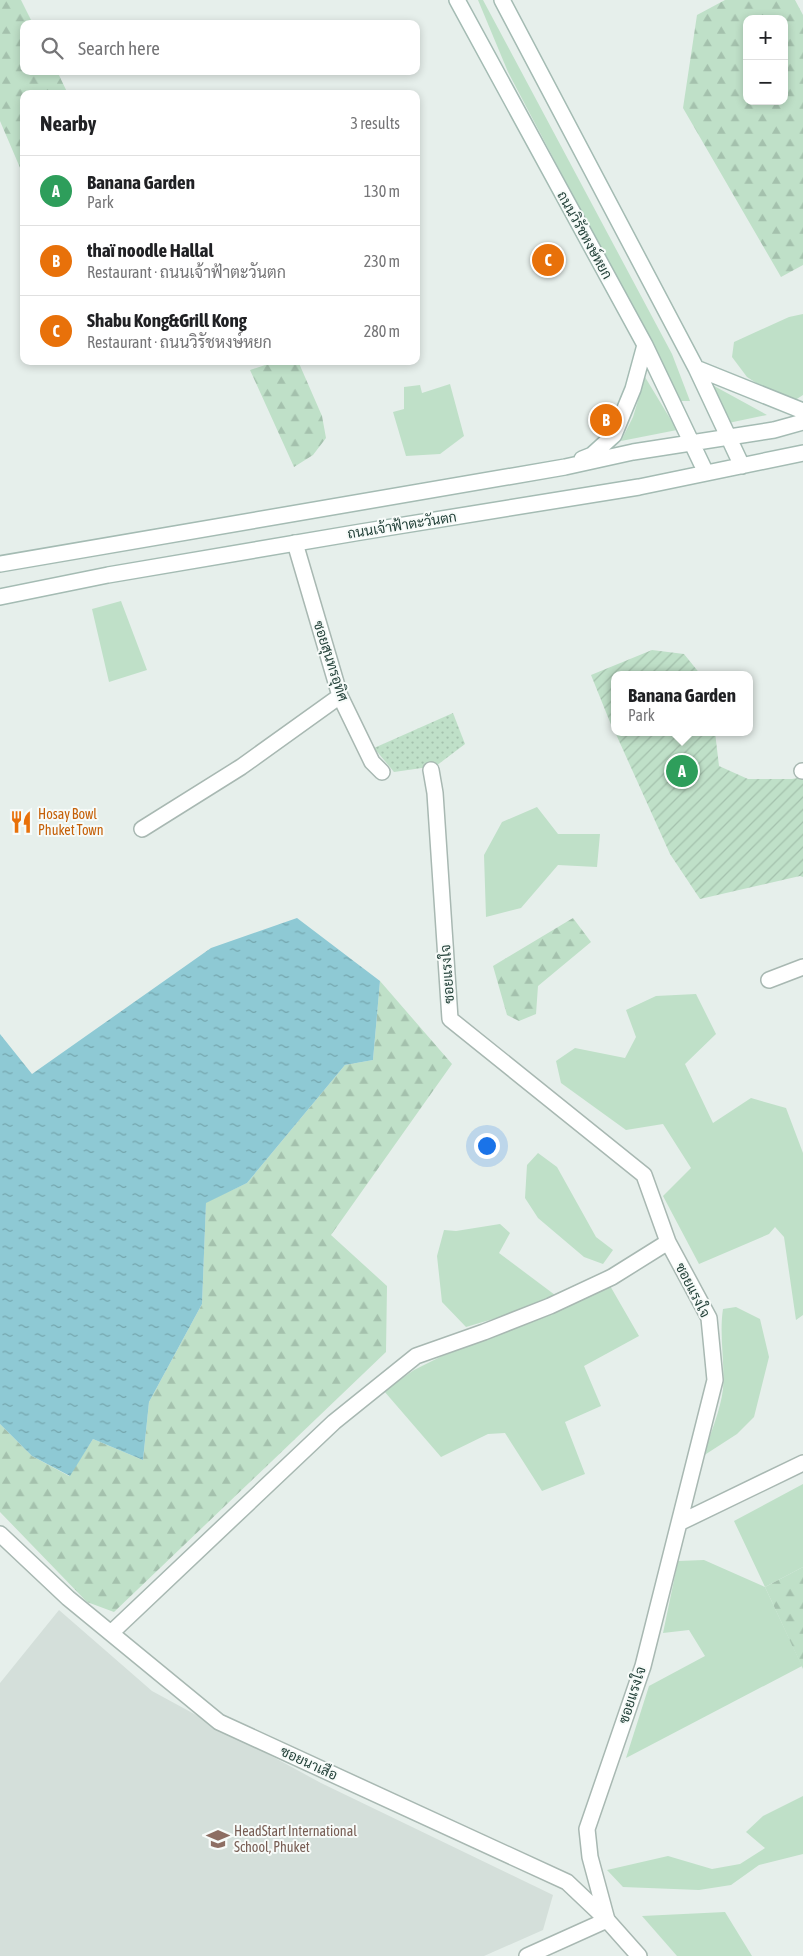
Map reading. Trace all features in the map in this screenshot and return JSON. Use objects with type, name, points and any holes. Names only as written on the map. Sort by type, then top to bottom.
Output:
[{"type":"street","name":"ถนนวิรัชหงษ์หยก","points":[[457,0],[645,345],[706,473]]},
{"type":"street","points":[[502,0],[696,368],[742,466]]},
{"type":"street","points":[[565,467],[592,455],[614,435],[633,389],[645,345]]},
{"type":"street","points":[[696,368],[803,411]]},
{"type":"street","points":[[0,564],[565,467],[633,452],[774,430],[803,422]]},
{"type":"street","name":"ถนนเจ้าฟ้าตะวันตก","points":[[0,597],[108,575],[629,488],[803,453]]},
{"type":"street","name":"ซอยสุนทรอุทิศ","points":[[295,543],[340,696],[372,762],[382,772]]},
{"type":"street","points":[[142,829],[241,767],[340,696]]},
{"type":"street","name":"ซอยแรงใจ","points":[[431,770],[435,793],[450,1019],[644,1175],[668,1242],[709,1318],[715,1380],[643,1666],[587,1828],[590,1858],[607,1920]]},
{"type":"street","points":[[769,980],[803,967]]},
{"type":"street","points":[[111,1633],[334,1422],[416,1356],[550,1306],[612,1277],[668,1242]]},
{"type":"street","points":[[679,1523],[803,1463]]},
{"type":"street","name":"ซอยนาเสือ","points":[[0,1534],[68,1598],[219,1722],[567,1882],[607,1920],[639,1956]]},
{"type":"street","points":[[528,1956],[607,1920]]},
{"type":"shaded area","name":"HeadStart International School, Phuket","points":[[59,1610],[152,1691],[321,1783],[553,1895],[543,1930],[484,1956],[0,1956],[0,1683]]},
{"type":"green space","points":[[0,0],[21,0],[31,20],[20,20],[20,75],[59,75],[66,90],[20,90],[20,168],[0,121]]},
{"type":"green space","points":[[478,0],[483,0],[672,354],[690,401],[681,401],[508,72]]},
{"type":"green space","points":[[725,0],[795,0],[803,15],[803,265],[781,277],[683,108],[697,15]]},
{"type":"green space","points":[[803,314],[803,395],[789,404],[747,377],[732,357],[734,342],[789,317]]},
{"type":"green space","points":[[265,365],[300,365],[322,416],[326,438],[313,455],[294,467],[250,370]]},
{"type":"green space","points":[[645,377],[677,430],[621,441],[633,417]]},
{"type":"green space","points":[[705,381],[767,415],[714,426]]},
{"type":"green space","points":[[450,384],[464,436],[440,454],[406,456],[393,412],[404,409],[404,387],[420,385],[422,393]]},
{"type":"green space","points":[[121,601],[147,670],[109,682],[92,609]]},
{"type":"green space","points":[[652,650],[684,654],[698,671],[611,671],[611,725],[591,675]]},
{"type":"green space","points":[[453,713],[465,744],[436,766],[394,772],[374,748]]},
{"type":"green space","points":[[617,736],[715,736],[719,766],[748,779],[792,779],[803,777],[803,877],[800,876],[700,899],[670,854]]},
{"type":"green space","points":[[537,807],[558,834],[600,834],[597,867],[558,865],[521,908],[486,917],[484,855],[502,822]]},
{"type":"green space","points":[[573,918],[591,942],[538,986],[536,1014],[519,1021],[507,1015],[493,966]]},
{"type":"green space","points":[[380,981],[452,1064],[331,1235],[387,1286],[386,1352],[114,1612],[87,1602],[0,1512],[0,1424],[32,1456],[69,1476],[93,1439],[143,1460],[149,1402],[202,1304],[206,1202],[247,1183],[345,1065],[373,1060]]},
{"type":"green space","points":[[696,994],[716,1034],[685,1064],[713,1123],[751,1098],[786,1108],[803,1153],[803,1315],[796,1320],[784,1237],[775,1227],[769,1234],[699,1264],[663,1196],[691,1168],[663,1124],[626,1130],[561,1083],[556,1061],[575,1048],[625,1058],[636,1037],[626,1010],[656,996]]},
{"type":"green space","points":[[538,1153],[557,1167],[596,1237],[613,1250],[603,1264],[584,1257],[538,1218],[525,1198],[527,1165]]},
{"type":"green space","points":[[500,1224],[510,1233],[499,1253],[555,1295],[517,1312],[466,1327],[442,1302],[437,1256],[444,1230],[456,1231]]},
{"type":"green space","points":[[609,1284],[639,1336],[584,1366],[601,1406],[565,1422],[585,1474],[542,1491],[505,1433],[488,1434],[441,1457],[384,1391],[414,1370],[442,1356],[504,1333]]},
{"type":"green space","points":[[736,1307],[760,1319],[769,1357],[754,1417],[737,1434],[703,1456],[722,1397],[723,1309]]},
{"type":"green space","points":[[803,1484],[803,1567],[765,1587],[734,1521]]},
{"type":"green space","points":[[704,1560],[765,1587],[802,1666],[626,1758],[649,1686],[705,1656],[689,1630],[663,1633],[678,1561]]},
{"type":"green space","points":[[803,1567],[803,1669],[765,1587]]},
{"type":"green space","points":[[803,1796],[803,1854],[759,1865],[731,1885],[699,1890],[623,1887],[607,1870],[668,1856],[712,1869],[740,1864],[765,1848],[746,1832],[763,1816]]},
{"type":"green space","points":[[725,1912],[752,1956],[677,1956],[642,1916]]},
{"type":"water","points":[[297,918],[380,981],[373,1060],[345,1065],[247,1183],[206,1203],[202,1304],[149,1402],[143,1460],[93,1439],[70,1476],[32,1456],[0,1424],[0,1034],[32,1074],[211,948]]},
{"type":"place","name":"Shabu Kong&Grill Kong","points":[[548,260]]},
{"type":"place","name":"thaï noodle Hallal","points":[[606,420]]},
{"type":"place","name":"Banana Garden","points":[[682,771]]},
{"type":"place","name":"Hosay Bowl Phuket Town","points":[[21,822]]},
{"type":"place","name":"HeadStart International School, Phuket","points":[[218,1839]]}]
